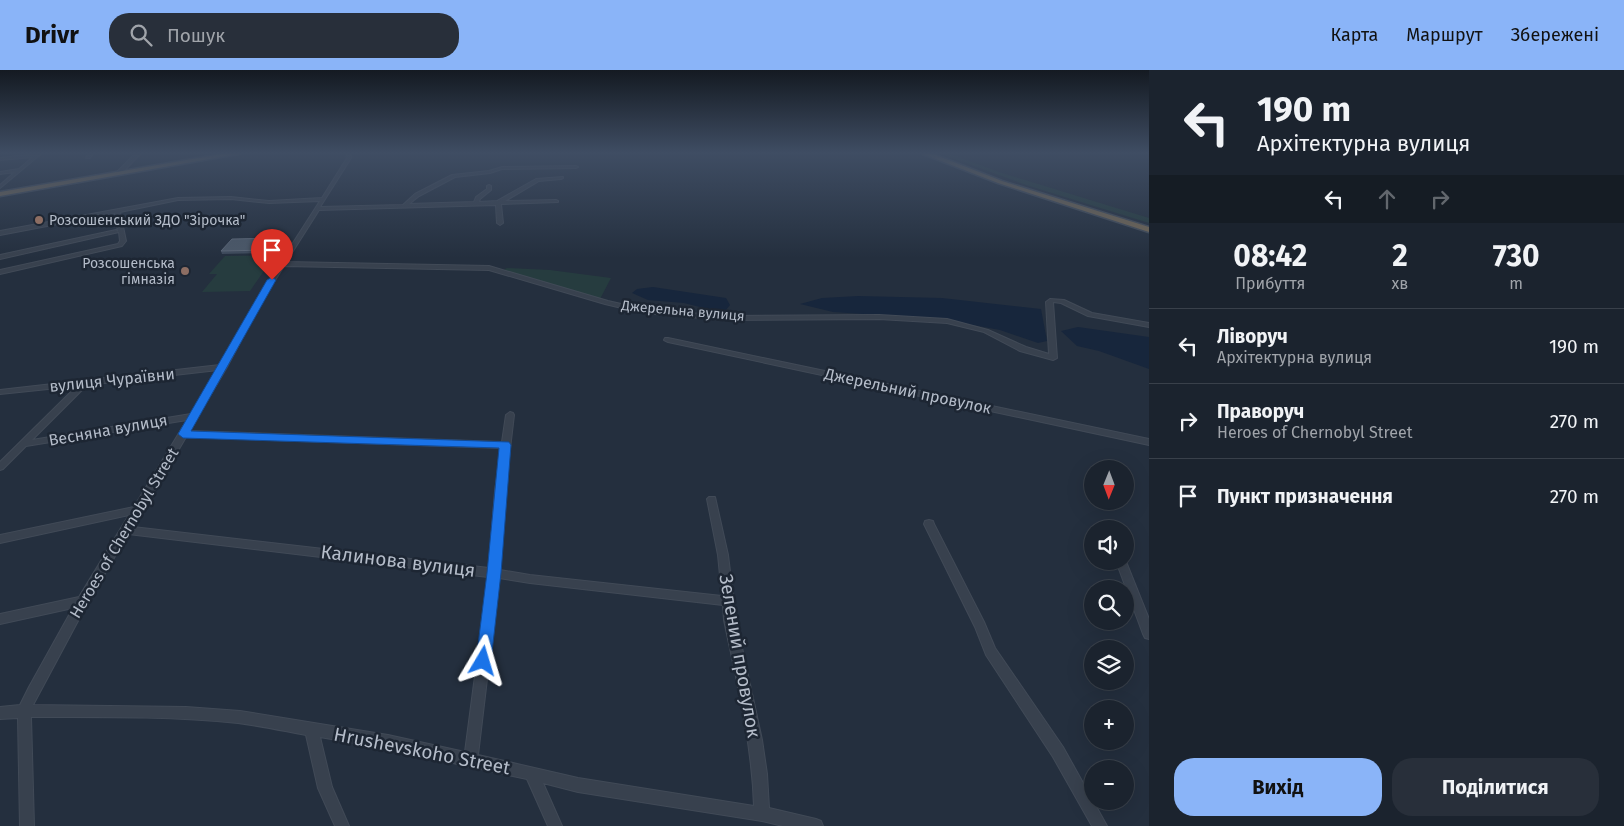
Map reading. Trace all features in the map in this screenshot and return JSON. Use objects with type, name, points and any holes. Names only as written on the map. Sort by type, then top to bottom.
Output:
[{"type":"highway","points":[[0,194],[40,187]]},
{"type":"highway","points":[[1017,187],[1149,228]]},
{"type":"highway","points":[[1026,187],[1149,228]]},
{"type":"street","name":"Heroes of Chernobyl Street","points":[[24,711],[83,601],[223,367],[260,299],[331,187]]},
{"type":"street","points":[[404,206],[417,194],[431,187]]},
{"type":"street","points":[[476,204],[478,198],[489,190],[489,187]]},
{"type":"street","points":[[498,203],[525,187]]},
{"type":"street","points":[[0,233],[117,210],[186,199],[231,198],[269,202],[324,199]]},
{"type":"street","points":[[317,209],[556,201]]},
{"type":"street","points":[[498,203],[500,223]]},
{"type":"street","points":[[0,272],[121,244],[123,241],[117,210]]},
{"type":"street","points":[[0,257],[116,232]]},
{"type":"street","name":"Джерельна вулиця","points":[[282,264],[489,268],[606,303],[643,310],[725,318],[861,316],[947,322],[986,331],[1023,349],[1053,358],[1049,302],[1052,300],[1062,301],[1090,314],[1149,325]]},
{"type":"street","name":"Джерельний провулок","points":[[668,340],[1149,442]]},
{"type":"street","name":"вулиця Чураївни","points":[[0,392],[223,367]]},
{"type":"street","name":"Весняна вулиця","points":[[0,467],[84,383]]},
{"type":"street","name":"Весняна вулиця","points":[[23,444],[193,416]]},
{"type":"street","points":[[471,760],[494,573],[505,445],[510,416]]},
{"type":"street","points":[[183,434],[505,445]]},
{"type":"street","name":"Зелений провулок","points":[[712,498],[723,555],[730,620],[760,774],[762,814]]},
{"type":"street","points":[[0,539],[137,510]]},
{"type":"street","points":[[929,524],[980,626],[990,651],[1058,752],[1100,826]]},
{"type":"street","name":"Калинова вулиця","points":[[126,530],[729,601]]},
{"type":"street","points":[[1124,570],[1149,634]]},
{"type":"street","points":[[0,620],[83,601]]},
{"type":"street","points":[[0,714],[24,711],[27,826]]},
{"type":"street","name":"Hrushevskoho Street","points":[[24,711],[206,714],[240,717],[388,742],[578,785],[762,814],[816,826]]},
{"type":"street","points":[[312,730],[325,788],[342,826]]},
{"type":"street","points":[[531,773],[555,826]]},
{"type":"green space","points":[[1033,187],[1049,187],[1149,218],[1149,223]]},
{"type":"green space","points":[[275,255],[250,291],[202,292],[217,274],[209,274],[225,256]]},
{"type":"green space","points":[[507,268],[550,270],[611,278],[600,299],[504,270]]},
{"type":"water","points":[[653,287],[726,298],[730,305],[726,310],[720,312],[684,303],[648,300],[632,293],[637,289]]},
{"type":"water","points":[[858,296],[942,298],[1041,309],[1047,341],[1038,343],[1000,330],[940,319],[833,312],[800,304],[822,298]]},
{"type":"water","points":[[1078,327],[1149,337],[1149,369],[1099,351],[1077,346],[1061,331]]},
{"type":"building","points":[[279,238],[270,250],[221,251],[232,239]]},
{"type":"place","name":"Розсошенський ЗДО \"Зірочка\"","points":[[39,220]]},
{"type":"place","name":"Розсошенська гімназія","points":[[185,271]]},
{"type":"route","points":[[272,280],[183,434],[505,445],[494,573],[483,661]]}]
